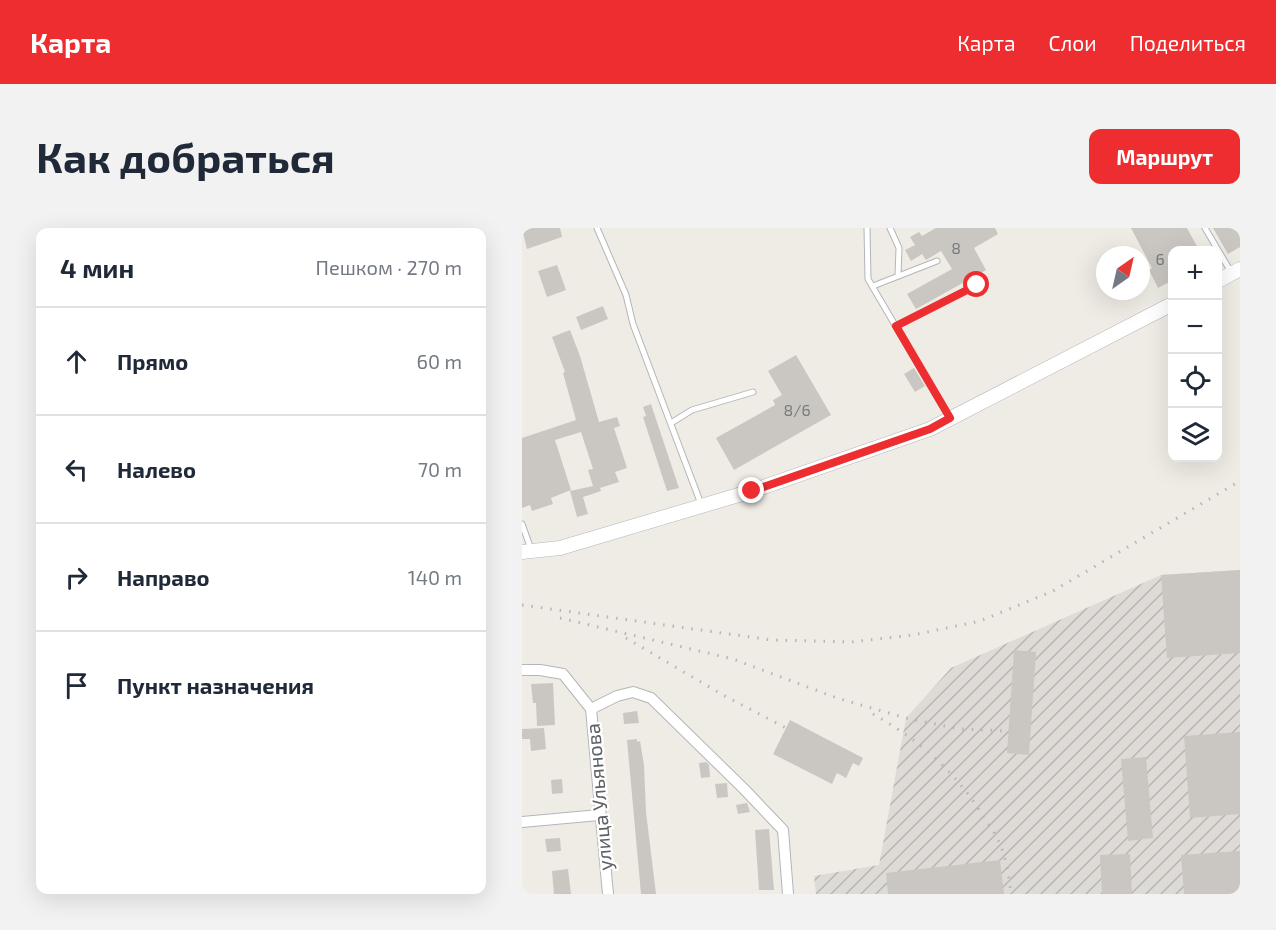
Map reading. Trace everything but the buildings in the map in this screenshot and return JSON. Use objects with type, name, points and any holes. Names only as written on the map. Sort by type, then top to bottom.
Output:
[{"type":"street","points":[[1222,279],[1236,271]]},
{"type":"street","points":[[527,551],[560,548],[752,491],[930,429],[1168,307]]},
{"type":"street","name":"улица Ульянова","points":[[522,670],[563,674],[591,708],[608,894]]},
{"type":"street","points":[[591,708],[617,696],[633,692],[651,698],[783,830],[788,894]]},
{"type":"street","points":[[522,822],[599,815]]},
{"type":"lane","points":[[597,228],[626,295],[633,324],[702,506]]},
{"type":"lane","points":[[867,228],[868,279],[950,418]]},
{"type":"lane","points":[[890,228],[899,248],[898,276]]},
{"type":"lane","points":[[1206,228],[1236,271]]},
{"type":"lane","points":[[873,286],[937,261]]},
{"type":"lane","points":[[896,326],[977,285]]},
{"type":"lane","points":[[670,423],[692,410],[753,392]]},
{"type":"lane","points":[[522,526],[527,551]]},
{"type":"shaded area","points":[[1240,570],[1240,894],[816,894],[814,876],[879,865],[906,718],[951,668],[1161,575]]},
{"type":"railway","points":[[522,605],[772,640],[851,642],[913,635],[980,621],[1053,591],[1240,481]]},
{"type":"railway","points":[[560,618],[733,659],[837,698],[906,718],[960,729],[1009,731]]},
{"type":"railway","points":[[626,638],[723,695],[786,728]]},
{"type":"railway","points":[[873,714],[905,734],[935,758],[961,785],[1001,846],[1011,894]]},
{"type":"route","points":[[752,491],[930,429],[950,418],[896,326],[977,285]]}]
